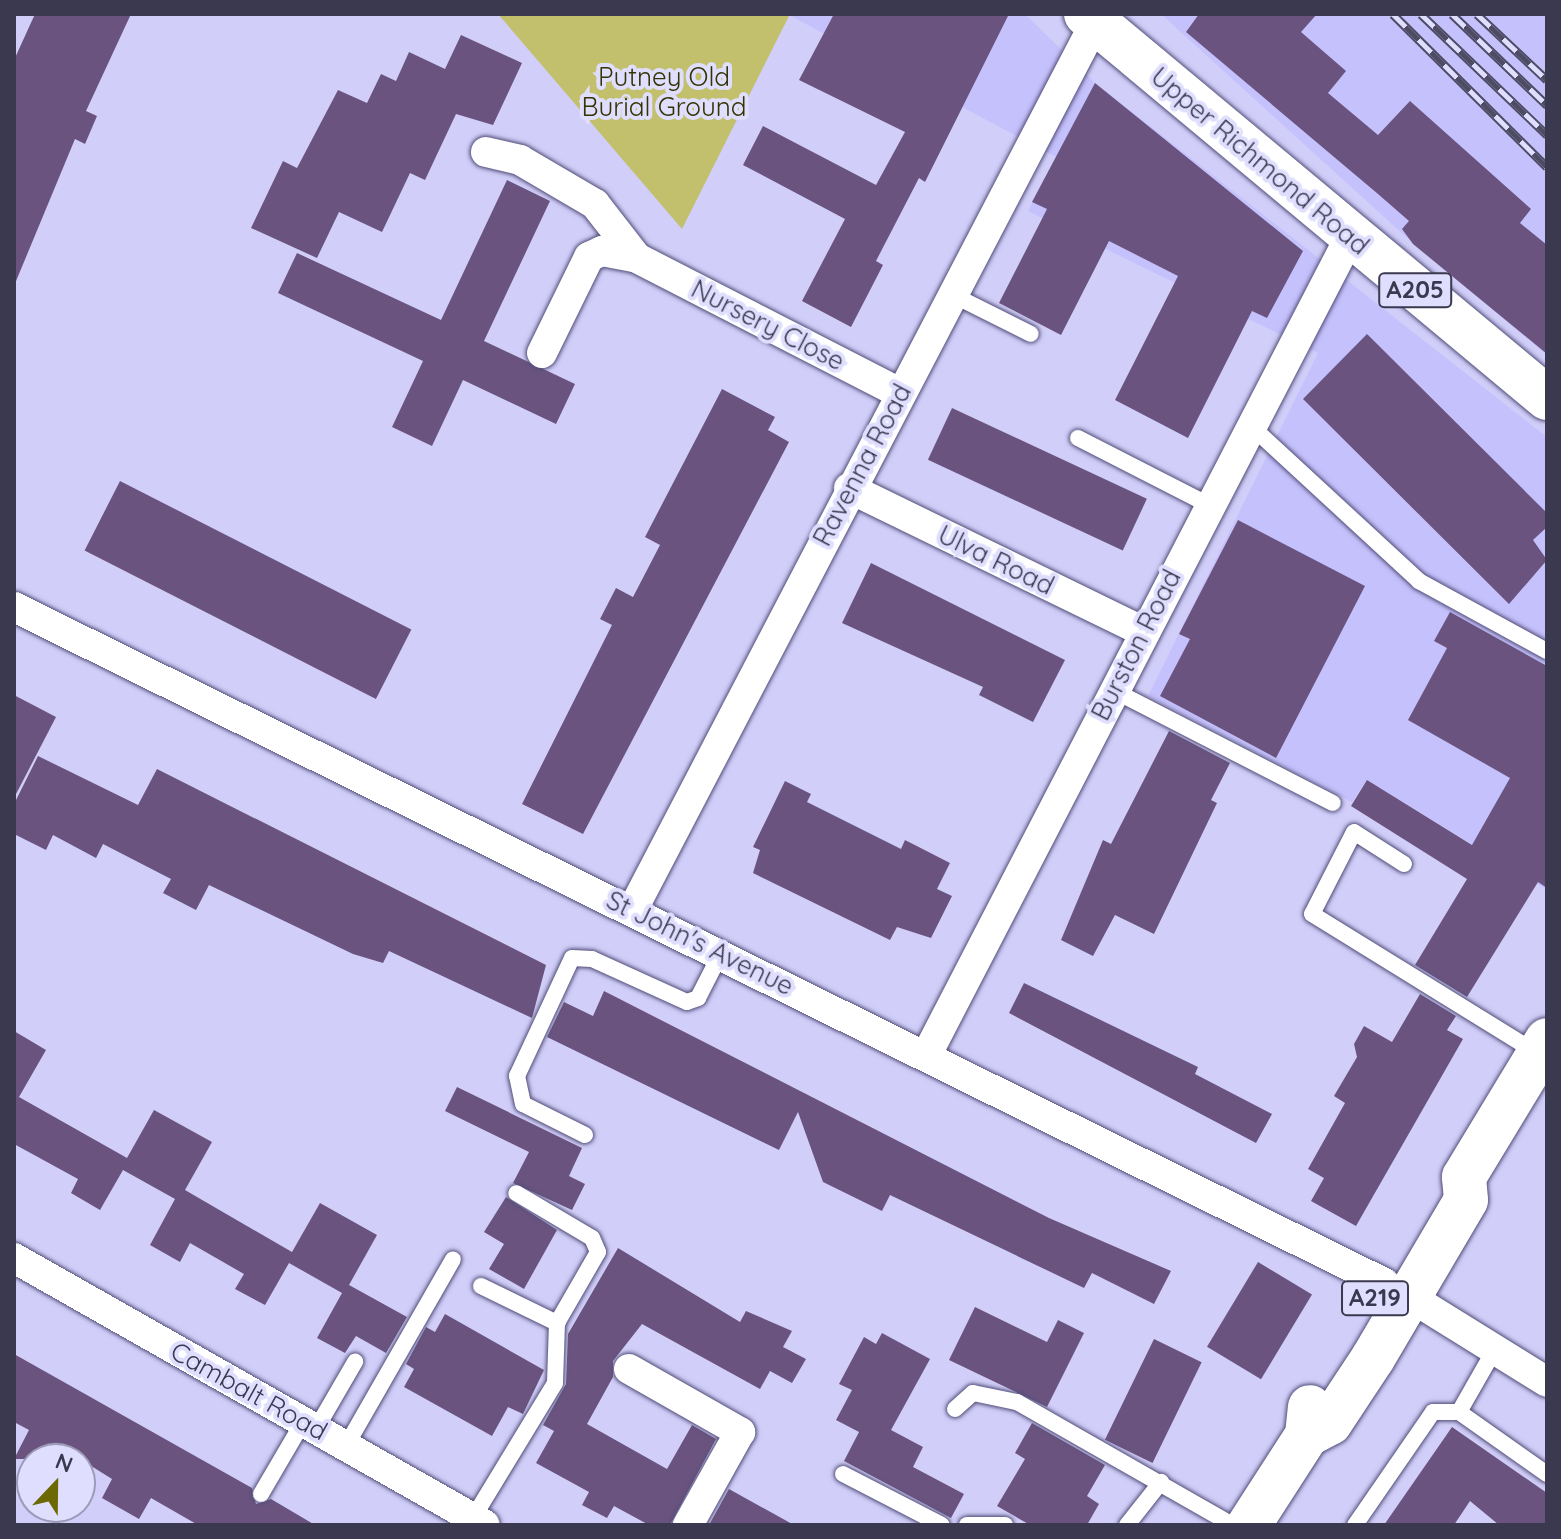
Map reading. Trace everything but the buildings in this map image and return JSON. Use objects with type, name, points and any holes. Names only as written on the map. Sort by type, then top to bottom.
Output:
[{"type":"main road","name":"Upper Richmond Road","points":[[1090,18],[1547,398]]},
{"type":"main road","name":"A219","points":[[1249,1525],[1307,1435],[1309,1409],[1397,1290],[1440,1186],[1464,1177],[1543,1047]]},
{"type":"street","name":"Ravenna Road","points":[[633,909],[1090,18]]},
{"type":"street","name":"Nursery Close","points":[[486,152],[520,160],[595,204],[637,258]]},
{"type":"street","name":"Burston Road","points":[[926,1056],[1350,237]]},
{"type":"street","name":"Nursery Close","points":[[542,353],[589,257],[602,251],[637,258],[900,393]]},
{"type":"street","name":"Ulva Road","points":[[849,488],[1144,632]]},
{"type":"street","name":"St John's Avenue","points":[[14,607],[633,909],[1397,1290],[1547,1382]]},
{"type":"street","name":"Cambalt Road","points":[[14,1258],[310,1425],[470,1521]]},
{"type":"street","points":[[629,1369],[740,1432],[688,1525]]},
{"type":"lane","points":[[951,294],[1031,334]]},
{"type":"lane","points":[[1250,425],[1270,436],[1419,581],[1547,651]]},
{"type":"lane","points":[[1078,438],[1209,505]]},
{"type":"lane","points":[[1113,690],[1333,803]]},
{"type":"lane","points":[[1404,864],[1354,832],[1312,914],[1543,1047]]},
{"type":"lane","points":[[585,1135],[523,1104],[517,1076],[572,958],[592,959],[687,1002],[698,998],[721,953]]},
{"type":"lane","points":[[470,1521],[555,1383],[557,1323],[598,1252],[592,1238],[516,1193]]},
{"type":"lane","points":[[346,1446],[453,1259]]},
{"type":"lane","points":[[481,1286],[557,1323]]},
{"type":"lane","points":[[1459,1412],[1495,1349]]},
{"type":"lane","points":[[261,1494],[355,1362]]},
{"type":"lane","points":[[955,1409],[973,1393],[991,1392],[1161,1482],[1233,1525]]},
{"type":"lane","points":[[1355,1525],[1433,1412],[1459,1412],[1547,1474]]},
{"type":"lane","points":[[843,1474],[942,1525]]},
{"type":"lane","points":[[1127,1525],[1161,1482]]},
{"type":"lane","points":[[967,1525],[1005,1525]]},
{"type":"shaded area","points":[[1025,14],[1095,83],[1547,437],[1547,890],[1367,780],[1352,802],[1148,696],[1318,353],[1028,211],[1056,157],[789,15]]},
{"type":"shaded area","points":[[1161,14],[1547,14],[1547,355],[1405,236]]},
{"type":"green space","name":"Putney Old Burial Ground","points":[[498,14],[790,14],[682,229]]},
{"type":"railway","points":[[1393,14],[1547,167]]},
{"type":"railway","points":[[1421,14],[1547,135]]},
{"type":"railway","points":[[1452,14],[1547,105]]},
{"type":"railway","points":[[1477,14],[1547,80]]}]
